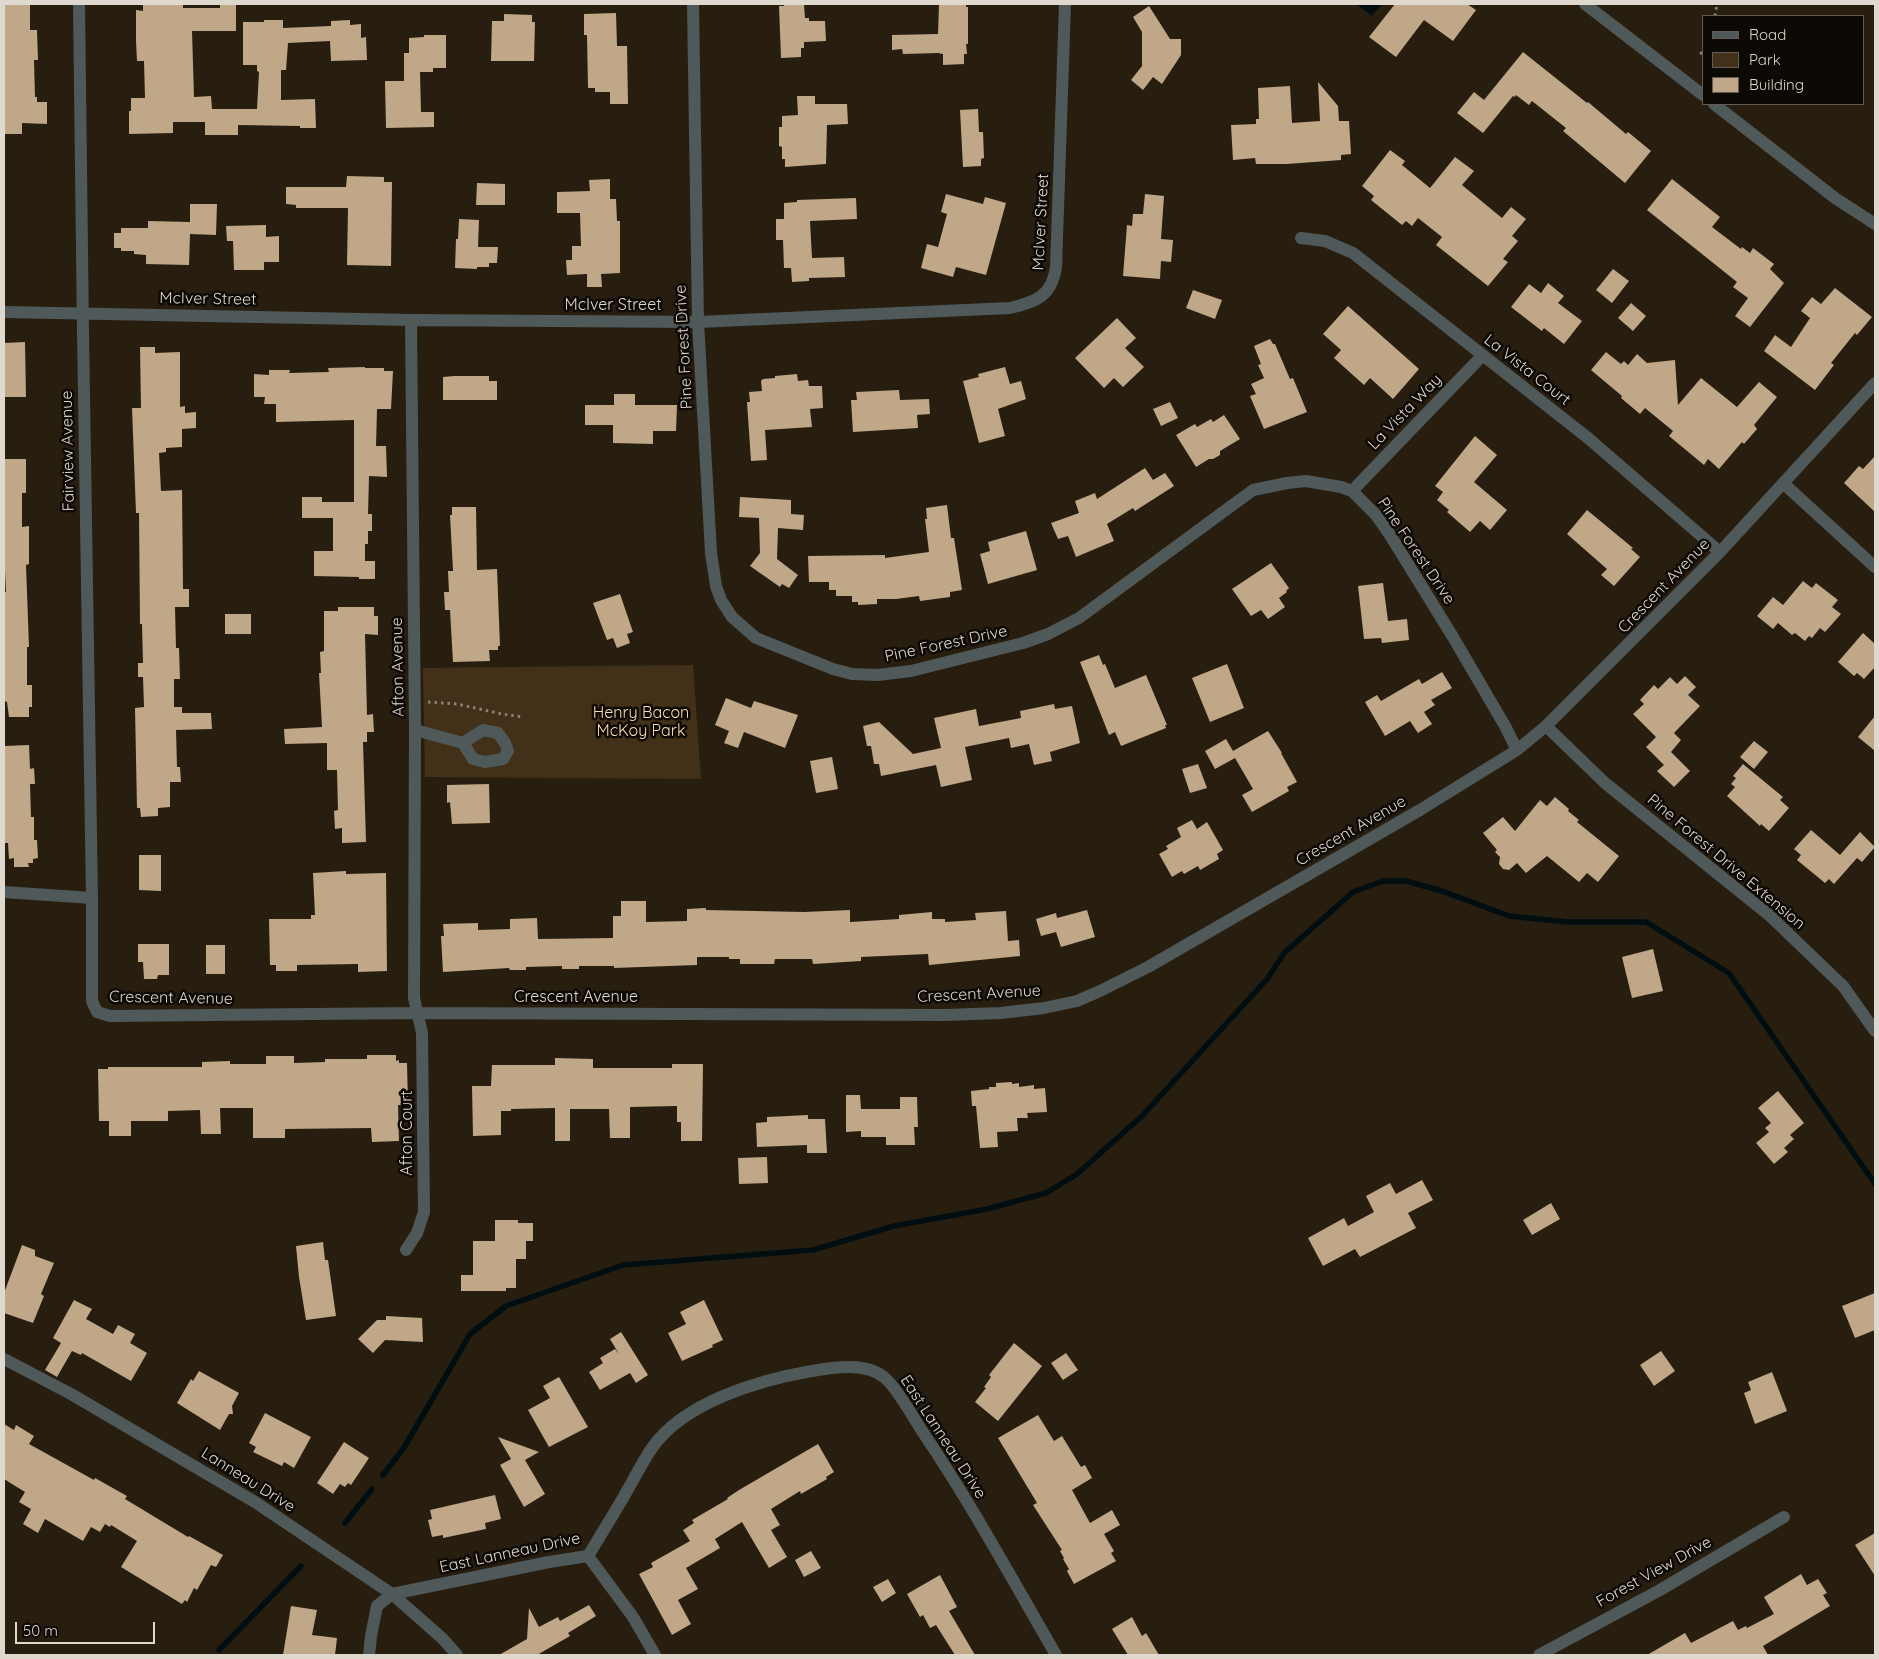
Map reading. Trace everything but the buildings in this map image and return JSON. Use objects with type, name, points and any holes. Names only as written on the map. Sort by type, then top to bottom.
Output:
[{"type":"street","name":"Fairview Avenue","points":[[79,4],[92,898]]},
{"type":"street","name":"Pine Forest Drive","points":[[693,4],[698,322],[711,553],[716,586],[721,600],[732,617],[756,638],[834,669],[852,674],[878,675],[911,671],[1023,643],[1048,634],[1079,618],[1253,490],[1306,481],[1352,491],[1376,515],[1453,637],[1517,750]]},
{"type":"street","name":"McIver Street","points":[[4,312],[412,320],[698,322],[1010,308],[1033,302],[1046,292],[1054,281],[1056,267],[1065,4]]},
{"type":"street","points":[[1585,4],[1702,94]]},
{"type":"street","points":[[1715,105],[1835,198],[1875,224]]},
{"type":"street","name":"La Vista Court","points":[[1301,238],[1326,241],[1353,253],[1588,438],[1720,552]]},
{"type":"street","name":"Afton Avenue","points":[[412,320],[415,730],[414,998],[416,1013]]},
{"type":"street","name":"La Vista Way","points":[[1352,491],[1482,356]]},
{"type":"street","name":"Crescent Avenue","points":[[92,898],[92,1001],[97,1012],[110,1016],[416,1013],[946,1015],[1001,1013],[1036,1009],[1077,1001],[1148,967],[1420,810],[1517,750],[1546,726],[1720,552],[1875,383]]},
{"type":"street","points":[[1783,483],[1875,567]]},
{"type":"street","name":"Pine Forest Drive Extension","points":[[1546,726],[1605,783],[1769,914],[1843,986],[1875,1031]]},
{"type":"street","points":[[415,730],[463,743]]},
{"type":"street","points":[[4,892],[92,898]]},
{"type":"street","name":"Afton Court","points":[[406,1250],[417,1233],[424,1212],[422,1033],[416,1013]]},
{"type":"street","name":"Lanneau Drive","points":[[4,1359],[71,1394],[255,1502],[392,1594],[443,1639],[457,1655]]},
{"type":"street","name":"East Lanneau Drive","points":[[392,1594],[549,1562],[588,1556],[652,1448],[668,1430],[688,1415],[734,1391],[786,1375],[823,1369],[856,1368],[873,1371],[885,1378],[945,1464],[1056,1655]]},
{"type":"street","name":"Forest View Drive","points":[[1539,1655],[1660,1590],[1784,1517]]},
{"type":"street","points":[[588,1556],[633,1617],[655,1655]]},
{"type":"street","points":[[369,1655],[370,1636],[377,1606],[392,1594]]},
{"type":"path","points":[[424,702],[457,704],[524,717]]},
{"type":"green space","name":"Henry Bacon McKoy Park","points":[[693,665],[701,779],[425,777],[423,668]]},
{"type":"shaded area","points":[[1356,4],[1382,4],[1372,16]]},
{"type":"waterway","points":[[383,1475],[405,1446],[470,1334],[506,1306],[623,1265],[813,1250],[894,1226],[987,1209],[1046,1193],[1077,1174],[1142,1116],[1268,978],[1284,953],[1353,892],[1383,881],[1406,881],[1442,891],[1509,916],[1568,922],[1646,922],[1729,973],[1875,1184]]},
{"type":"waterway","points":[[345,1523],[372,1489]]},
{"type":"waterway","points":[[219,1650],[301,1566]]}]
